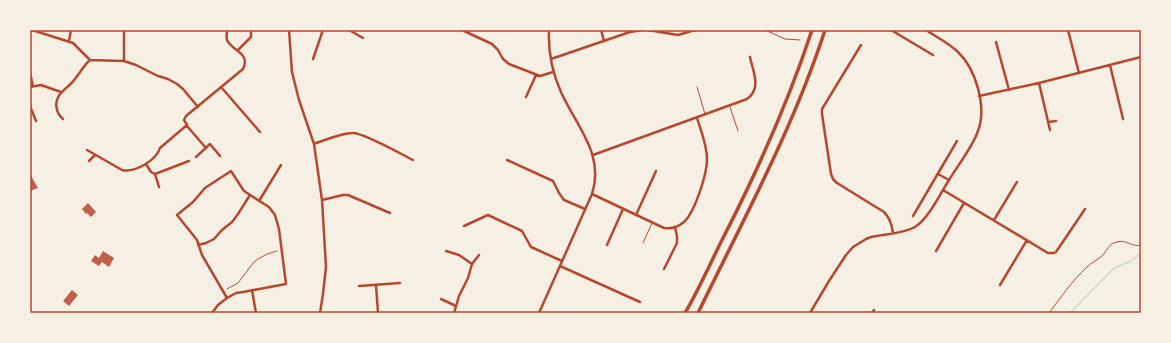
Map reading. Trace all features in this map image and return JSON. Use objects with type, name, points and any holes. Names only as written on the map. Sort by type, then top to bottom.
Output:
[{"type":"main road","points":[[685,313],[767,148],[795,79],[812,30]]},
{"type":"main road","points":[[698,313],[782,141],[825,30]]},
{"type":"street","points":[[32,30],[75,44],[90,60],[124,61],[132,63],[173,82],[183,89],[198,107]]},
{"type":"street","points":[[69,41],[71,30]]},
{"type":"street","points":[[124,30],[124,61]]},
{"type":"street","points":[[206,148],[187,126],[184,120],[186,116],[244,66],[245,60],[228,40],[227,30]]},
{"type":"street","points":[[238,50],[251,37],[251,30]]},
{"type":"street","points":[[289,30],[292,72],[299,100],[314,144],[322,200],[326,267],[320,313]]},
{"type":"street","points":[[312,59],[324,30]]},
{"type":"street","points":[[349,30],[363,38]]},
{"type":"street","points":[[462,30],[492,44],[496,47],[505,61],[536,75],[543,76],[554,72]]},
{"type":"street","points":[[539,313],[592,194],[596,175],[595,162],[589,144],[561,92],[554,72],[549,43],[549,30]]},
{"type":"street","points":[[601,30],[604,41]]},
{"type":"street","points":[[551,59],[630,32],[643,30]]},
{"type":"street","points":[[648,30],[678,35],[695,30]]},
{"type":"street","points":[[891,30],[933,55]]},
{"type":"street","points":[[810,313],[836,269],[853,247],[866,239],[879,235],[904,231],[918,225],[943,190],[979,130],[981,115],[979,96],[973,73],[963,57],[955,49],[926,30]]},
{"type":"street","points":[[1068,30],[1079,73]]},
{"type":"street","points":[[996,42],[1009,90]]},
{"type":"street","points":[[861,45],[822,109],[831,174],[837,183],[884,212],[888,216],[893,233]]},
{"type":"street","points":[[593,155],[747,99],[755,92],[756,86],[750,57]]},
{"type":"street","points":[[979,96],[1141,58]]},
{"type":"street","points":[[63,119],[57,109],[58,99],[61,92],[70,85],[90,60]]},
{"type":"street","points":[[1110,65],[1123,119]]},
{"type":"street","points":[[30,73],[32,86],[38,84],[45,85],[61,92]]},
{"type":"street","points":[[526,97],[536,75]]},
{"type":"street","points":[[1039,83],[1050,130]]},
{"type":"street","points":[[221,87],[260,132]]},
{"type":"street","points":[[30,106],[36,121]]},
{"type":"street","points":[[592,194],[664,228],[675,227],[684,222],[706,175],[706,146],[697,118]]},
{"type":"street","points":[[1048,122],[1056,121]]},
{"type":"street","points":[[87,150],[127,172],[146,164],[158,154],[160,148],[187,126]]},
{"type":"street","points":[[314,144],[344,134],[354,133],[370,139],[413,160]]},
{"type":"street","points":[[913,216],[957,141]]},
{"type":"street","points":[[196,157],[210,144],[220,156]]},
{"type":"street","points":[[89,161],[94,154]]},
{"type":"street","points":[[507,160],[553,181],[564,200],[585,209]]},
{"type":"street","points":[[155,174],[189,161]]},
{"type":"street","points":[[146,164],[151,172],[155,174],[159,187]]},
{"type":"street","points":[[259,201],[281,165]]},
{"type":"street","points":[[212,313],[227,298],[236,293],[286,284],[278,222],[275,215],[269,207],[241,188],[231,171],[205,188],[193,202],[177,215],[197,240],[202,255],[227,298]]},
{"type":"street","points":[[636,215],[656,171]]},
{"type":"street","points":[[938,174],[949,180]]},
{"type":"street","points":[[994,220],[1017,182]]},
{"type":"street","points":[[943,190],[1048,253],[1054,253],[1085,209]]},
{"type":"street","points":[[198,245],[206,243],[214,238],[232,222],[250,195]]},
{"type":"street","points":[[322,200],[348,195],[390,213]]},
{"type":"street","points":[[936,251],[964,203]]},
{"type":"street","points":[[607,245],[623,209]]},
{"type":"street","points":[[464,226],[488,215],[522,231],[531,246],[562,261]]},
{"type":"street","points":[[664,269],[677,243],[675,227]]},
{"type":"street","points":[[1000,285],[1027,240]]},
{"type":"street","points":[[446,251],[459,255],[472,264]]},
{"type":"street","points":[[454,313],[472,264],[479,255]]},
{"type":"street","points":[[560,266],[640,302]]},
{"type":"street","points":[[360,286],[400,283]]},
{"type":"street","points":[[376,285],[378,313]]},
{"type":"street","points":[[252,290],[256,313]]},
{"type":"street","points":[[441,299],[456,306]]},
{"type":"lane","points":[[697,87],[705,115]]},
{"type":"lane","points":[[729,106],[738,131]]},
{"type":"lane","points":[[643,243],[652,223]]},
{"type":"path","points":[[764,30],[784,39],[800,40]]},
{"type":"path","points":[[1049,313],[1070,284],[1087,267],[1101,257],[1111,244],[1123,241],[1137,246],[1141,245]]},
{"type":"path","points":[[223,291],[238,283],[254,262],[262,256],[282,250]]},
{"type":"building","points":[[30,174],[38,188],[30,191]]},
{"type":"building","points":[[88,203],[96,212],[91,217],[82,209]]},
{"type":"building","points":[[103,251],[114,258],[109,267],[102,262],[99,266],[91,261],[95,255],[99,258]]},
{"type":"building","points":[[72,290],[78,295],[69,306],[63,301]]},
{"type":"waterway","points":[[1070,313],[1114,268],[1131,261],[1141,253]]}]
